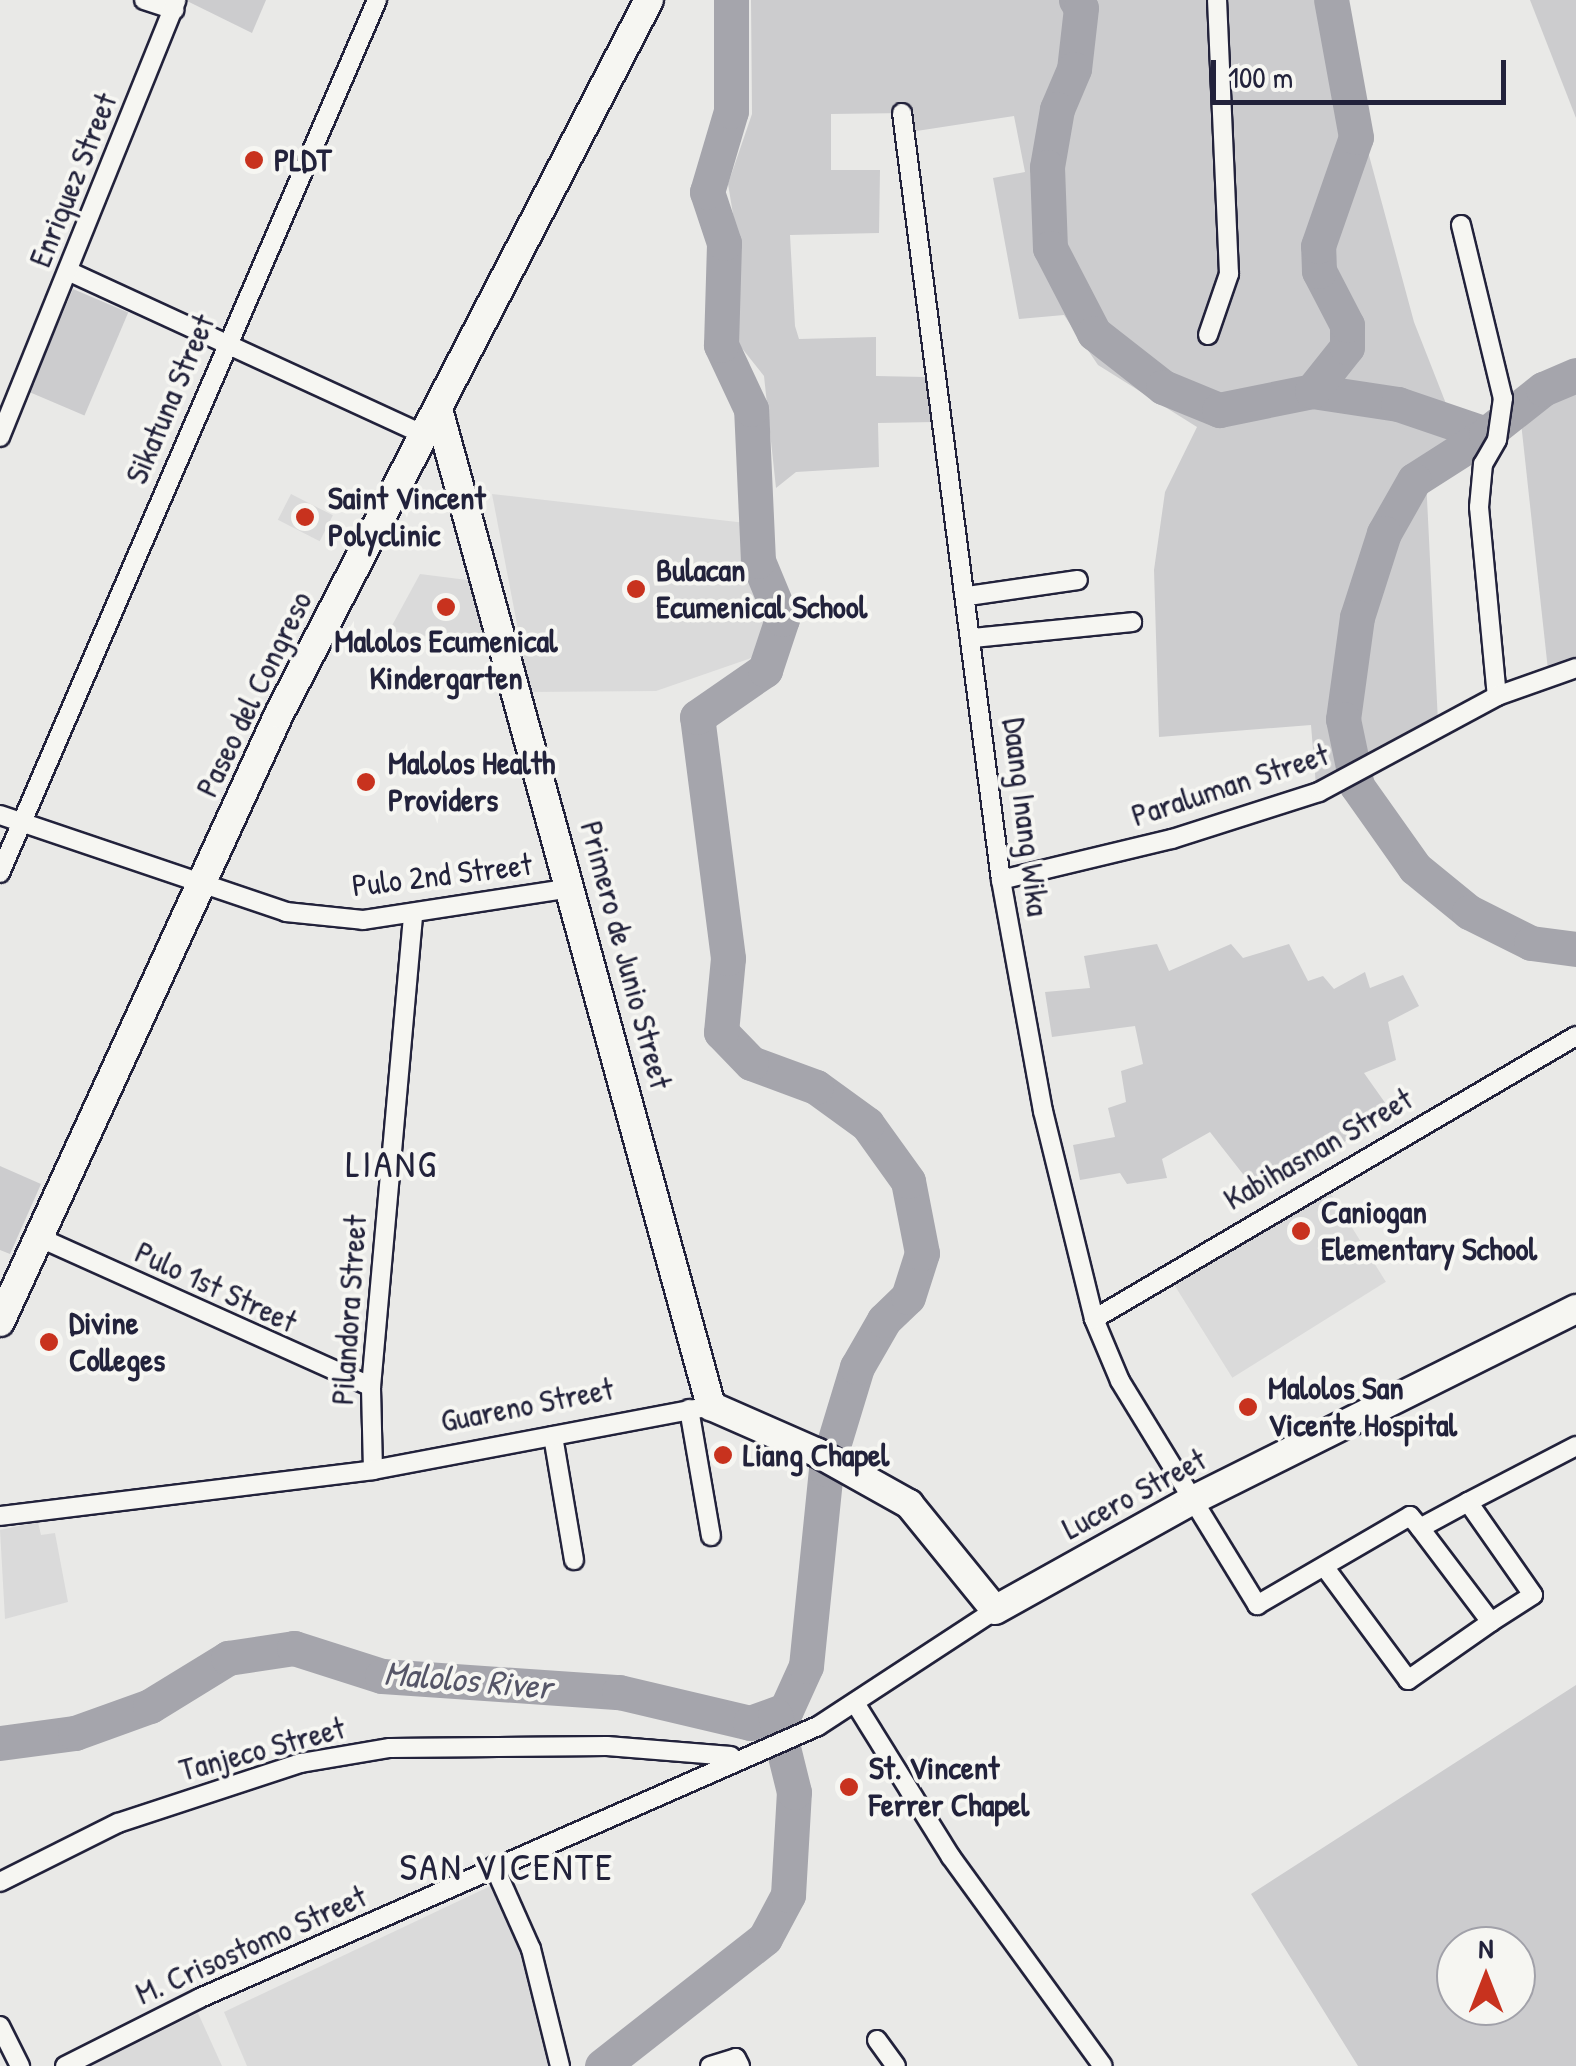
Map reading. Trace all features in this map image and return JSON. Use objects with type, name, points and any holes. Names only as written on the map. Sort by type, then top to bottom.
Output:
[{"type":"street","points":[[144,0],[175,5]]},
{"type":"street","name":"Sikatuna Street","points":[[0,873],[376,0]]},
{"type":"street","name":"Paseo del Congreso","points":[[0,1322],[279,714],[649,0]]},
{"type":"street","points":[[1208,335],[1229,274],[1217,0]]},
{"type":"street","name":"Enriquez Street","points":[[0,437],[175,5]]},
{"type":"street","name":"Daang Inang Wika","points":[[902,113],[974,638],[1001,880],[1043,1112],[1094,1320],[1120,1381],[1258,1605],[1326,1569]]},
{"type":"street","points":[[1461,226],[1503,398],[1497,440],[1483,464],[1479,507],[1496,696]]},
{"type":"street","points":[[68,272],[424,436]]},
{"type":"street","name":"Primero de Junio Street","points":[[438,409],[572,888],[700,1408]]},
{"type":"street","points":[[968,596],[1078,580]]},
{"type":"street","points":[[974,638],[1132,622]]},
{"type":"street","name":"Paraluman Street","points":[[1001,880],[1172,840],[1319,792],[1496,696],[1576,668]]},
{"type":"street","name":"Pulo 2nd Street","points":[[0,815],[286,912],[364,920],[413,916],[572,888]]},
{"type":"street","name":"Pilandora Street","points":[[373,1470],[371,1387],[413,916]]},
{"type":"street","name":"Kabihasnan Street","points":[[1094,1320],[1576,1036]]},
{"type":"street","name":"Pulo 1st Street","points":[[38,1236],[371,1387]]},
{"type":"street","name":"Lucero Street","points":[[736,1756],[818,1726],[995,1610],[1193,1500],[1576,1309]]},
{"type":"street","points":[[711,1536],[700,1408],[816,1452],[908,1504],[995,1610]]},
{"type":"street","name":"Guareno Street","points":[[0,1516],[373,1470],[700,1408]]},
{"type":"street","points":[[553,1436],[574,1560]]},
{"type":"street","points":[[1420,1528],[1576,1446]]},
{"type":"street","points":[[1468,1502],[1533,1595],[1408,1680],[1326,1569],[1410,1516],[1490,1622]]},
{"type":"street","points":[[854,1703],[961,1871],[1103,2066]]},
{"type":"street","name":"Tanjeco Street","points":[[0,1882],[118,1823],[314,1760],[390,1748],[608,1746],[736,1756]]},
{"type":"street","name":"M. Crisostomo Street","points":[[66,2066],[736,1756]]},
{"type":"street","points":[[494,1866],[531,1950],[560,2066]]},
{"type":"street","points":[[0,2026],[20,2066]]},
{"type":"street","points":[[876,2040],[896,2066]]},
{"type":"street","points":[[710,2066],[738,2062]]},
{"type":"shaded area","points":[[185,0],[266,0],[252,33]]},
{"type":"shaded area","points":[[751,0],[1343,0],[1363,133],[1414,322],[1461,442],[1425,458],[1438,722],[1316,786],[1311,725],[1159,737],[1154,570],[1165,492],[1197,427],[1098,365],[1064,315],[1019,319],[993,178],[1025,172],[1014,116],[910,132],[906,113],[831,114],[831,170],[880,170],[879,233],[790,235],[799,339],[876,337],[876,376],[925,377],[935,422],[878,423],[879,467],[796,472],[776,488],[764,376],[737,342],[738,244],[728,184],[752,114]]},
{"type":"shaded area","points":[[1530,0],[1576,0],[1576,118]]},
{"type":"shaded area","points":[[73,289],[128,312],[84,416],[29,392]]},
{"type":"shaded area","points":[[1576,373],[1576,661],[1548,670],[1518,395]]},
{"type":"shaded area","name":"Saint Vincent Polyclinic","points":[[291,494],[333,515],[320,541],[278,520]]},
{"type":"shaded area","name":"Bulacan Ecumenical School","points":[[492,494],[746,523],[772,618],[760,655],[656,691],[530,692]]},
{"type":"shaded area","name":"Malolos Ecumenical Kindergarten","points":[[420,574],[483,582],[500,646],[389,631]]},
{"type":"shaded area","points":[[1157,944],[1169,971],[1231,944],[1243,958],[1289,944],[1308,981],[1323,976],[1334,989],[1365,972],[1370,988],[1403,975],[1419,1006],[1388,1022],[1396,1060],[1364,1073],[1393,1114],[1257,1192],[1210,1132],[1162,1159],[1167,1178],[1127,1184],[1120,1173],[1080,1180],[1073,1145],[1115,1137],[1108,1108],[1126,1102],[1121,1071],[1143,1064],[1135,1026],[1052,1037],[1045,992],[1090,988],[1084,956]]},
{"type":"shaded area","points":[[0,1166],[41,1184],[10,1254],[0,1250]]},
{"type":"shaded area","name":"Caniogan Elementary School","points":[[1326,1186],[1386,1282],[1232,1378],[1173,1282]]},
{"type":"shaded area","points":[[38,1522],[41,1535],[55,1533],[68,1602],[5,1619],[0,1530]]},
{"type":"shaded area","points":[[1576,1685],[1576,2066],[1358,2066],[1251,1894]]},
{"type":"shaded area","points":[[501,1881],[565,2037],[569,2066],[247,2066],[224,2012]]},
{"type":"shaded area","points":[[198,2013],[222,2066],[91,2066]]},
{"type":"waterway","name":"Malolos River","points":[[0,1743],[75,1733],[150,1706],[228,1658],[294,1648],[382,1676],[619,1692],[750,1723],[786,1710],[806,1666],[826,1469],[857,1367],[884,1320],[908,1297],[922,1253],[908,1181],[867,1124],[816,1087],[751,1063],[721,1032],[728,958],[697,717],[765,670],[782,619],[758,561],[751,409],[721,345],[724,243],[707,192],[731,111],[731,0]]},
{"type":"waterway","points":[[1076,0],[1081,8],[1074,69],[1057,109],[1047,167],[1050,248],[1094,333],[1163,387],[1219,410],[1312,391],[1398,404],[1486,434],[1414,480],[1384,533],[1357,617],[1343,719],[1357,786],[1415,868],[1469,912],[1531,943],[1576,949]]},
{"type":"waterway","points":[[1312,391],[1347,347],[1347,325],[1319,271],[1318,246],[1356,137],[1331,0]]},
{"type":"waterway","points":[[1486,434],[1543,389],[1576,375]]},
{"type":"waterway","points":[[602,2066],[765,1938],[788,1895],[794,1792],[775,1715]]},
{"type":"place","name":"PLDT","points":[[254,160]]},
{"type":"place","name":"Saint Vincent Polyclinic","points":[[305,517]]},
{"type":"place","name":"Bulacan Ecumenical School","points":[[636,589]]},
{"type":"place","name":"Malolos Ecumenical Kindergarten","points":[[446,607]]},
{"type":"place","name":"Malolos Health Providers","points":[[366,782]]},
{"type":"place","name":"Caniogan Elementary School","points":[[1301,1231]]},
{"type":"place","name":"Divine Colleges","points":[[49,1342]]},
{"type":"place","name":"Malolos San Vicente Hospital","points":[[1248,1407]]},
{"type":"place","name":"Liang Chapel","points":[[723,1455]]},
{"type":"place","name":"St. Vincent Ferrer Chapel","points":[[849,1787]]},
{"type":"district","name":"LIANG","points":[[392,1164]]},
{"type":"district","name":"SAN VICENTE","points":[[507,1867]]}]
